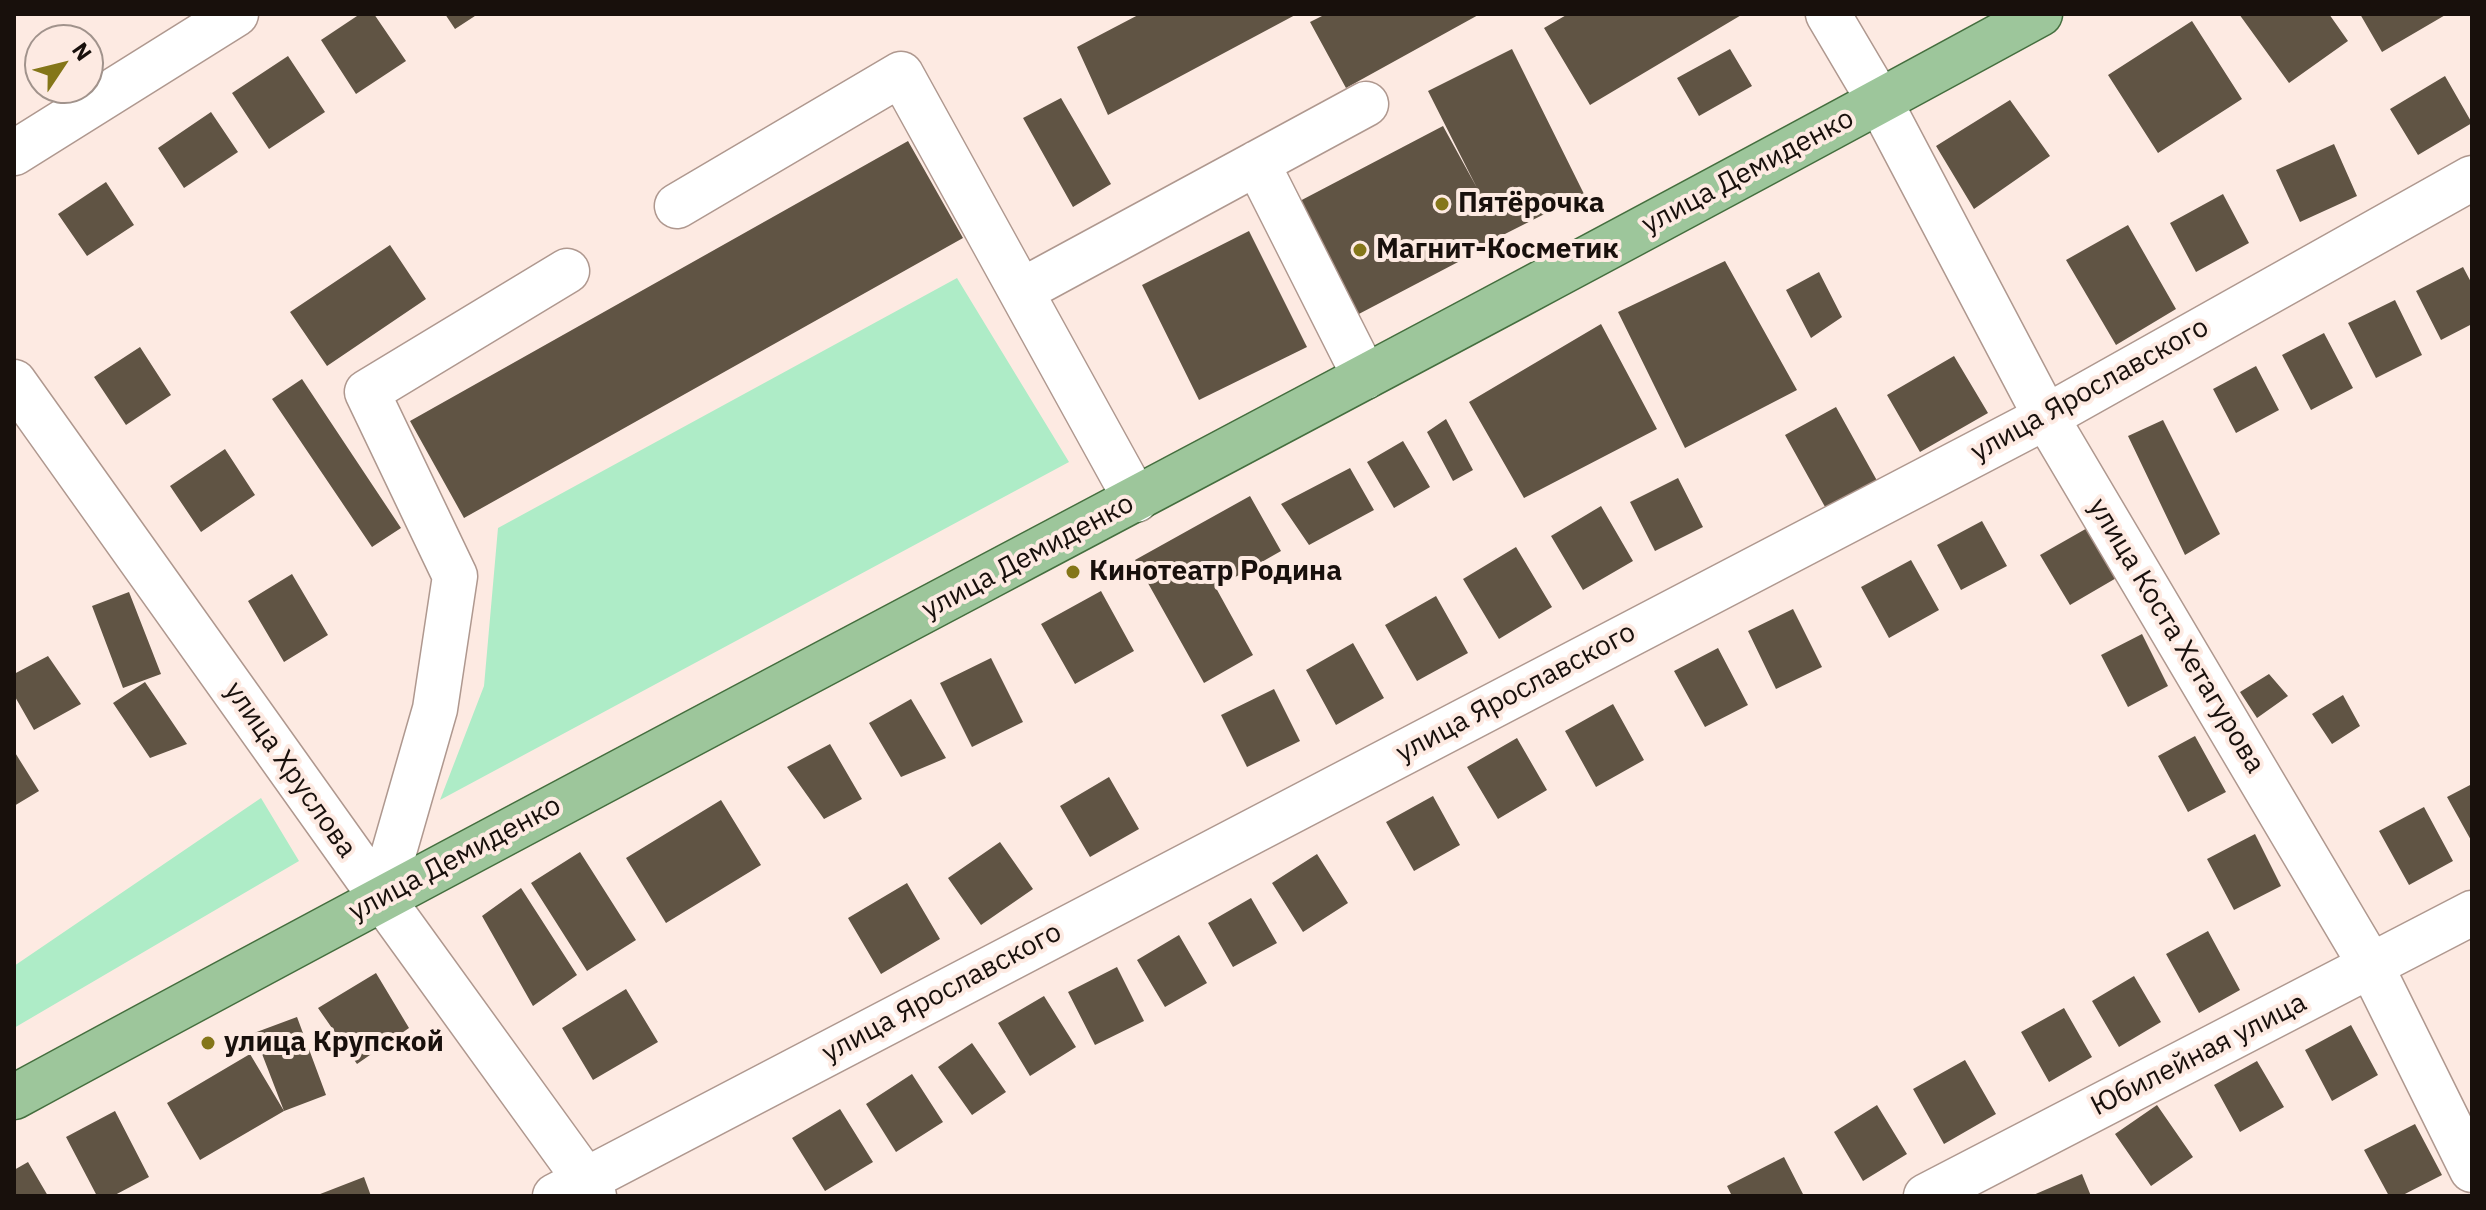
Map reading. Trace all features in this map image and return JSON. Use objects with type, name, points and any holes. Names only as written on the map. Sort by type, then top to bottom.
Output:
[{"type":"main road","name":"улица Демиденко","points":[[14,1097],[381,897],[1136,500],[2040,14]]},
{"type":"street","points":[[14,153],[236,14]]},
{"type":"street","name":"улица Коста Хетагурова","points":[[1828,14],[1880,102],[2046,417],[2371,966],[2472,1170]]},
{"type":"street","points":[[677,206],[901,74],[1136,500]]},
{"type":"street","points":[[1021,291],[1366,104]]},
{"type":"street","points":[[1257,163],[1365,377]]},
{"type":"street","name":"улица Ярославского","points":[[578,1190],[2046,417],[2472,178]]},
{"type":"street","points":[[381,897],[435,709],[455,576],[367,392],[567,271]]},
{"type":"street","name":"улица Хруслова","points":[[14,382],[381,897],[578,1190]]},
{"type":"street","name":"Юбилейная улица","points":[[1926,1196],[2472,913]]},
{"type":"green space","points":[[957,278],[1069,462],[440,800],[484,686],[498,528]]},
{"type":"green space","points":[[261,798],[299,861],[14,1028],[14,966]]},
{"type":"building","points":[[360,14],[374,14],[406,61],[356,94],[321,40]]},
{"type":"building","points":[[445,14],[478,14],[455,29]]},
{"type":"building","points":[[1140,14],[1297,14],[1108,115],[1077,47]]},
{"type":"building","points":[[1326,14],[1480,14],[1346,88],[1310,22]]},
{"type":"building","points":[[1568,14],[1743,14],[1590,105],[1544,28]]},
{"type":"building","points":[[2239,14],[2329,14],[2348,41],[2289,83]]},
{"type":"building","points":[[2360,14],[2447,14],[2382,52]]},
{"type":"building","points":[[2192,21],[2242,99],[2158,153],[2108,75]]},
{"type":"building","points":[[1512,49],[1584,194],[1355,316],[1296,203],[1443,126],[1477,188],[1428,91]]},
{"type":"building","points":[[1730,49],[1752,86],[1699,116],[1677,78]]},
{"type":"building","points":[[288,56],[325,112],[269,149],[232,93]]},
{"type":"building","points":[[2445,76],[2472,123],[2418,155],[2390,109]]},
{"type":"building","points":[[1061,98],[1111,184],[1073,207],[1023,118]]},
{"type":"building","points":[[2010,100],[2050,156],[1974,209],[1936,146]]},
{"type":"building","points":[[211,112],[238,152],[184,188],[158,148]]},
{"type":"building","points":[[908,141],[963,238],[464,518],[410,421]]},
{"type":"building","points":[[2334,144],[2357,196],[2300,222],[2276,170]]},
{"type":"building","points":[[106,182],[134,225],[87,256],[58,214]]},
{"type":"building","points":[[2223,194],[2249,243],[2196,272],[2170,223]]},
{"type":"building","points":[[2128,225],[2176,309],[2116,345],[2066,260]]},
{"type":"building","points":[[1249,231],[1307,347],[1199,400],[1142,285]]},
{"type":"building","points":[[390,245],[426,299],[327,366],[290,312]]},
{"type":"building","points":[[1725,261],[1797,390],[1685,448],[1618,312]]},
{"type":"building","points":[[2463,267],[2472,284],[2472,324],[2441,340],[2416,291]]},
{"type":"building","points":[[1819,272],[1842,317],[1811,338],[1786,290]]},
{"type":"building","points":[[2395,300],[2422,355],[2376,378],[2348,323]]},
{"type":"building","points":[[1601,324],[1657,429],[1524,498],[1469,402]]},
{"type":"building","points":[[2324,333],[2353,388],[2311,410],[2282,355]]},
{"type":"building","points":[[140,347],[171,395],[126,425],[94,377]]},
{"type":"building","points":[[1954,356],[1988,413],[1920,452],[1887,395]]},
{"type":"building","points":[[2256,366],[2279,410],[2236,433],[2213,389]]},
{"type":"building","points":[[302,379],[401,528],[372,547],[272,399]]},
{"type":"building","points":[[1836,407],[1880,486],[1829,514],[1785,435]]},
{"type":"building","points":[[1446,419],[1473,470],[1453,481],[1427,432]]},
{"type":"building","points":[[2163,420],[2220,534],[2185,555],[2128,436]]},
{"type":"building","points":[[1403,441],[1430,487],[1394,508],[1367,462]]},
{"type":"building","points":[[225,449],[255,495],[201,532],[170,486]]},
{"type":"building","points":[[1350,468],[1374,510],[1309,545],[1281,504]]},
{"type":"building","points":[[1678,478],[1703,527],[1655,551],[1630,502]]},
{"type":"building","points":[[1250,496],[1281,551],[1216,588],[1253,655],[1204,683],[1135,560]]},
{"type":"building","points":[[1601,506],[1633,561],[1583,590],[1551,536]]},
{"type":"building","points":[[1982,521],[2007,566],[1961,590],[1937,545]]},
{"type":"building","points":[[2089,527],[2118,577],[2070,605],[2040,555]]},
{"type":"building","points":[[1516,547],[1552,607],[1499,639],[1463,579]]},
{"type":"building","points":[[1911,560],[1939,610],[1889,638],[1861,587]]},
{"type":"building","points":[[292,574],[328,635],[284,662],[248,601]]},
{"type":"building","points":[[1101,591],[1134,651],[1075,684],[1041,624]]},
{"type":"building","points":[[129,592],[161,674],[123,688],[92,606]]},
{"type":"building","points":[[1436,596],[1468,653],[1417,681],[1385,625]]},
{"type":"building","points":[[1793,609],[1822,667],[1776,689],[1748,631]]},
{"type":"building","points":[[2142,634],[2168,686],[2128,707],[2101,655]]},
{"type":"building","points":[[1353,643],[1384,698],[1336,725],[1306,670]]},
{"type":"building","points":[[1718,648],[1748,705],[1705,727],[1674,671]]},
{"type":"building","points":[[48,656],[81,704],[34,730],[14,695],[14,674]]},
{"type":"building","points":[[991,658],[1023,722],[972,747],[940,683]]},
{"type":"building","points":[[2269,674],[2288,696],[2257,718],[2240,692]]},
{"type":"building","points":[[145,682],[187,744],[150,758],[113,703]]},
{"type":"building","points":[[1274,689],[1300,741],[1247,767],[1221,715]]},
{"type":"building","points":[[2343,695],[2360,726],[2332,744],[2312,714]]},
{"type":"building","points":[[911,699],[946,758],[901,777],[869,723]]},
{"type":"building","points":[[1613,704],[1644,760],[1596,787],[1565,731]]},
{"type":"building","points":[[2195,736],[2226,792],[2188,812],[2158,756]]},
{"type":"building","points":[[1517,738],[1547,790],[1498,819],[1467,767]]},
{"type":"building","points":[[830,744],[862,799],[824,819],[787,767]]},
{"type":"building","points":[[14,751],[39,791],[14,806]]},
{"type":"building","points":[[1109,777],[1139,829],[1090,857],[1060,806]]},
{"type":"building","points":[[2472,784],[2472,842],[2447,797]]},
{"type":"building","points":[[1433,796],[1460,845],[1414,871],[1386,822]]},
{"type":"building","points":[[721,800],[761,865],[666,923],[626,858]]},
{"type":"building","points":[[2424,807],[2453,861],[2409,885],[2379,831]]},
{"type":"building","points":[[2255,834],[2281,886],[2234,910],[2207,859]]},
{"type":"building","points":[[1000,842],[1033,889],[981,925],[948,878]]},
{"type":"building","points":[[580,852],[636,940],[587,971],[531,883]]},
{"type":"building","points":[[1317,854],[1348,903],[1303,932],[1272,883]]},
{"type":"building","points":[[907,883],[940,939],[881,974],[848,918]]},
{"type":"building","points":[[521,888],[577,975],[533,1006],[482,916]]},
{"type":"building","points":[[1251,898],[1277,943],[1233,967],[1208,923]]},
{"type":"building","points":[[2208,931],[2240,990],[2199,1013],[2166,954]]},
{"type":"building","points":[[1179,935],[1207,983],[1165,1007],[1137,960]]},
{"type":"building","points":[[1117,967],[1144,1021],[1095,1045],[1068,992]]},
{"type":"building","points":[[376,973],[409,1028],[357,1064],[318,1008]]},
{"type":"building","points":[[2134,976],[2161,1022],[2119,1047],[2092,1001]]},
{"type":"building","points":[[626,989],[658,1042],[593,1080],[562,1028]]},
{"type":"building","points":[[1044,996],[1076,1047],[1030,1076],[998,1023]]},
{"type":"building","points":[[2064,1008],[2092,1057],[2049,1082],[2021,1032]]},
{"type":"building","points":[[297,1017],[326,1095],[284,1111],[254,1033]]},
{"type":"building","points":[[2351,1025],[2378,1075],[2332,1101],[2305,1050]]},
{"type":"building","points":[[972,1043],[1006,1092],[972,1115],[938,1067]]},
{"type":"building","points":[[250,1054],[284,1111],[200,1160],[167,1103]]},
{"type":"building","points":[[1965,1060],[1996,1114],[1944,1144],[1913,1089]]},
{"type":"building","points":[[2257,1061],[2284,1107],[2240,1132],[2214,1085]]},
{"type":"building","points":[[912,1074],[943,1122],[896,1152],[866,1104]]},
{"type":"building","points":[[1877,1105],[1907,1154],[1863,1181],[1834,1132]]},
{"type":"building","points":[[2157,1105],[2193,1157],[2151,1186],[2115,1134]]},
{"type":"building","points":[[840,1109],[873,1162],[825,1191],[792,1138]]},
{"type":"building","points":[[115,1111],[149,1177],[113,1196],[97,1196],[66,1137]]},
{"type":"building","points":[[2415,1124],[2442,1175],[2401,1196],[2389,1196],[2364,1150]]},
{"type":"building","points":[[1784,1157],[1804,1196],[1732,1196],[1727,1186]]},
{"type":"building","points":[[28,1162],[48,1196],[14,1196],[14,1170]]},
{"type":"building","points":[[2082,1174],[2091,1196],[2031,1196]]},
{"type":"building","points":[[364,1177],[371,1196],[315,1196]]},
{"type":"place","name":"Пятёрочка","points":[[1442,204]]},
{"type":"place","name":"Магнит-Косметик","points":[[1360,250]]},
{"type":"place","name":"Кинотеатр Родина","points":[[1073,572]]},
{"type":"place","name":"улица Крупской","points":[[208,1043]]}]
